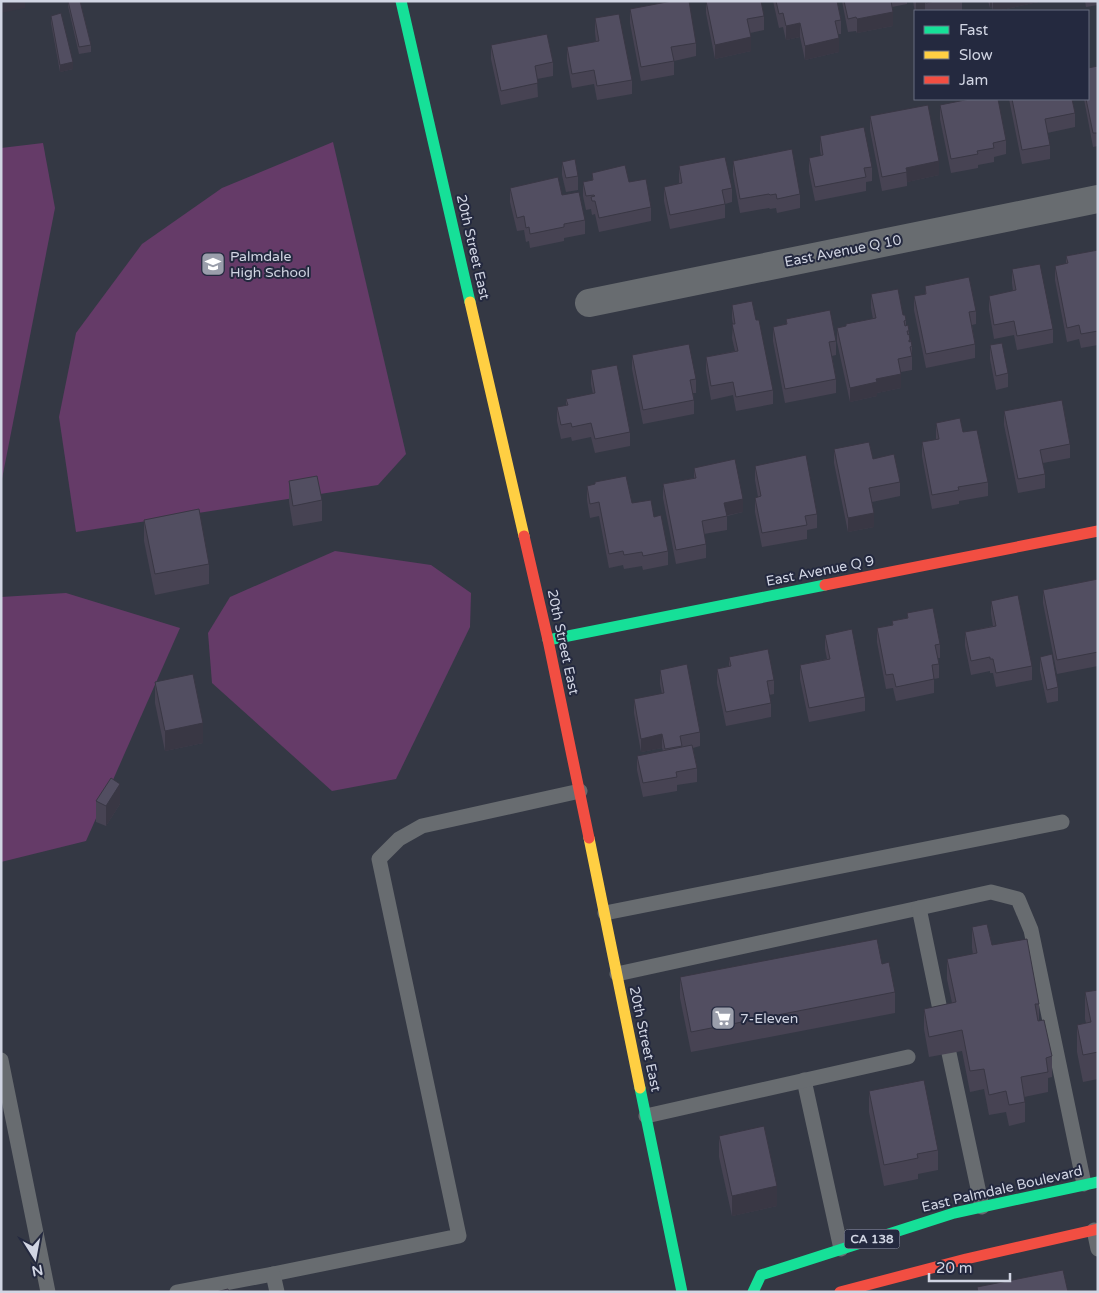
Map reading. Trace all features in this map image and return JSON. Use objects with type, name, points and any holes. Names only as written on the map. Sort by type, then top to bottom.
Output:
[{"type":"main road","name":"20th Street East","points":[[404,2],[548,640],[682,1292]]},
{"type":"main road","name":"East Avenue Q 9","points":[[548,640],[1098,531]]},
{"type":"main road","name":"East Palmdale Boulevard","points":[[753,1292],[761,1274],[954,1213],[1091,1183]]},
{"type":"main road","points":[[847,1291],[966,1258],[1096,1228]]},
{"type":"street","name":"East Avenue Q 10","points":[[589,302],[1098,200]]},
{"type":"lane","points":[[177,1292],[459,1236],[379,859],[399,839],[422,826],[580,791]]},
{"type":"lane","points":[[604,913],[1062,822]]},
{"type":"lane","points":[[617,974],[991,892],[1018,899],[1031,930],[1091,1183]]},
{"type":"lane","points":[[919,908],[943,1025]]},
{"type":"lane","points":[[949,1054],[982,1207]]},
{"type":"lane","points":[[646,1116],[908,1057]]},
{"type":"lane","points":[[1,1060],[48,1292]]},
{"type":"lane","points":[[804,1080],[841,1249]]},
{"type":"lane","points":[[1096,1228],[1098,1249]]},
{"type":"lane","points":[[273,1274],[277,1292]]},
{"type":"shaded area","points":[[333,142],[406,454],[378,485],[76,532],[59,417],[76,333],[142,244],[222,188]]},
{"type":"shaded area","points":[[43,143],[55,208],[1,484],[1,148]]},
{"type":"shaded area","points":[[335,551],[431,565],[471,593],[470,627],[396,779],[332,791],[212,683],[208,633],[230,597]]},
{"type":"shaded area","points":[[66,593],[180,628],[86,841],[1,862],[1,597]]},
{"type":"building","points":[[68,1],[80,1],[91,45],[79,47]]},
{"type":"building","points":[[672,1],[689,1],[696,43],[671,47],[674,61],[641,67],[630,9]]},
{"type":"building","points":[[706,1],[761,1],[764,16],[747,19],[751,37],[715,45]]},
{"type":"building","points":[[776,1],[837,1],[841,20],[835,21],[839,38],[805,46],[800,23],[786,26],[783,13],[779,14]]},
{"type":"building","points":[[844,1],[891,1],[893,12],[848,19]]},
{"type":"building","points":[[61,13],[73,62],[60,65],[51,16]]},
{"type":"building","points":[[619,14],[632,80],[597,86],[594,70],[572,74],[567,47],[599,41],[595,18]]},
{"type":"building","points":[[547,34],[553,62],[535,66],[538,83],[501,91],[491,45]]},
{"type":"building","points":[[1098,66],[1098,133],[1093,133],[1086,100],[1089,100],[1089,68]]},
{"type":"building","points":[[965,100],[998,100],[1006,140],[993,143],[994,148],[977,151],[978,154],[951,159],[940,105]]},
{"type":"building","points":[[1012,100],[1072,100],[1075,113],[1045,119],[1050,145],[1022,150]]},
{"type":"building","points":[[928,105],[939,161],[906,168],[907,172],[882,177],[870,116]]},
{"type":"building","points":[[864,127],[872,167],[864,168],[866,177],[815,187],[809,158],[823,155],[820,136]]},
{"type":"building","points":[[792,149],[800,194],[777,199],[776,194],[769,194],[740,199],[733,161]]},
{"type":"building","points":[[725,157],[732,188],[722,190],[725,204],[670,215],[664,187],[682,183],[679,166]]},
{"type":"building","points":[[575,159],[578,176],[566,178],[562,162]]},
{"type":"building","points":[[625,165],[629,182],[646,179],[651,207],[599,218],[595,201],[592,201],[591,197],[595,196],[586,196],[583,182],[593,180],[592,173]]},
{"type":"building","points":[[558,177],[562,195],[579,192],[585,220],[564,224],[564,227],[530,234],[529,227],[526,228],[524,216],[517,218],[510,188]]},
{"type":"building","points":[[1098,250],[1098,331],[1081,334],[1079,325],[1067,328],[1055,266],[1068,263],[1066,256]]},
{"type":"building","points":[[1040,264],[1053,329],[1017,336],[1014,321],[994,325],[989,296],[1016,290],[1012,269]]},
{"type":"building","points":[[969,277],[976,311],[969,312],[975,344],[926,354],[914,296],[926,294],[925,286]]},
{"type":"building","points":[[898,289],[903,315],[905,315],[906,320],[904,321],[905,326],[908,325],[909,331],[907,331],[909,342],[911,341],[912,346],[910,347],[912,356],[898,359],[901,374],[876,379],[877,382],[850,388],[837,328],[846,326],[846,324],[876,318],[871,294]]},
{"type":"building","points":[[752,301],[756,320],[759,320],[773,390],[736,397],[733,382],[711,386],[706,357],[738,351],[732,324],[735,324],[732,305]]},
{"type":"building","points":[[830,310],[836,341],[829,342],[836,379],[785,389],[773,327],[787,324],[786,319]]},
{"type":"building","points":[[1002,343],[1008,373],[996,376],[990,345]]},
{"type":"building","points":[[689,344],[696,379],[690,380],[694,400],[643,410],[632,355]]},
{"type":"building","points":[[617,365],[630,432],[595,439],[591,423],[572,427],[571,423],[561,425],[557,407],[568,405],[566,399],[595,393],[591,370]]},
{"type":"building","points":[[1062,400],[1070,444],[1040,450],[1045,474],[1018,479],[1004,411]]},
{"type":"building","points":[[960,418],[963,432],[977,430],[988,482],[958,487],[959,490],[932,495],[922,442],[939,439],[936,423]]},
{"type":"building","points":[[869,442],[873,459],[894,454],[900,482],[869,488],[874,513],[848,518],[834,449]]},
{"type":"building","points":[[806,455],[817,514],[805,516],[807,525],[762,533],[755,498],[761,496],[755,466]]},
{"type":"building","points":[[735,459],[743,499],[724,503],[727,516],[702,521],[706,544],[676,550],[663,484],[696,478],[694,468]]},
{"type":"building","points":[[317,476],[322,500],[293,506],[289,481]]},
{"type":"building","points":[[626,476],[632,503],[651,500],[654,517],[661,515],[668,551],[643,556],[642,552],[624,555],[623,551],[609,554],[599,502],[590,504],[587,486],[595,484],[595,482]]},
{"type":"building","points":[[199,509],[209,564],[155,574],[144,520]]},
{"type":"building","points":[[1098,579],[1098,652],[1057,660],[1043,590]]},
{"type":"building","points":[[1018,595],[1032,666],[996,673],[993,659],[990,659],[990,657],[971,661],[965,632],[996,626],[991,601]]},
{"type":"building","points":[[933,608],[940,644],[935,645],[939,664],[932,665],[934,679],[896,687],[893,674],[886,675],[877,628],[893,625],[892,621],[908,618],[907,613]]},
{"type":"building","points":[[852,629],[865,697],[809,708],[800,665],[830,659],[825,635]]},
{"type":"building","points":[[768,649],[774,680],[767,681],[771,703],[726,712],[717,669],[731,666],[729,657]]},
{"type":"building","points":[[1052,654],[1058,687],[1047,690],[1040,657]]},
{"type":"building","points":[[687,664],[700,732],[680,736],[682,746],[665,749],[662,734],[641,739],[634,699],[664,693],[660,670]]},
{"type":"building","points":[[193,674],[203,723],[165,731],[155,682]]},
{"type":"building","points":[[692,745],[697,768],[676,772],[677,777],[643,783],[637,756]]},
{"type":"building","points":[[111,778],[120,784],[106,806],[96,801]]},
{"type":"building","points":[[987,924],[992,945],[1027,939],[1039,1004],[1035,1004],[1038,1021],[1044,1020],[1052,1056],[1046,1058],[1048,1072],[1021,1077],[1025,1102],[1009,1105],[1006,1091],[989,1095],[984,1069],[970,1071],[962,1030],[929,1037],[924,1009],[956,1002],[947,959],[977,953],[972,927]]},
{"type":"building","points":[[877,939],[882,964],[889,962],[895,992],[691,1032],[680,977]]},
{"type":"building","points":[[1098,990],[1098,1052],[1083,1055],[1077,1025],[1091,1022],[1085,992]]},
{"type":"building","points":[[924,1080],[938,1150],[917,1154],[918,1158],[884,1165],[869,1091]]},
{"type":"building","points":[[764,1126],[777,1186],[732,1196],[719,1136]]},
{"type":"building","points":[[1063,1270],[1068,1292],[978,1292],[977,1287]]},
{"type":"building","points":[[228,1289],[229,1292],[216,1292]]},
{"type":"traffic: fast","points":[[401,1],[470,302]]},
{"type":"traffic: fast","points":[[548,640],[825,585]]},
{"type":"traffic: fast","points":[[640,1088],[682,1292]]},
{"type":"traffic: fast","points":[[753,1292],[761,1275],[954,1213],[1098,1182]]},
{"type":"traffic: slow","points":[[470,302],[524,536]]},
{"type":"traffic: slow","points":[[589,838],[640,1088]]},
{"type":"traffic: jam","points":[[825,585],[1098,531]]},
{"type":"traffic: jam","points":[[524,536],[548,640],[589,838]]},
{"type":"traffic: jam","points":[[840,1292],[966,1259],[1098,1229]]},
{"type":"place","name":"Palmdale High School","points":[[213,264]]},
{"type":"place","name":"7-Eleven","points":[[723,1018]]}]
